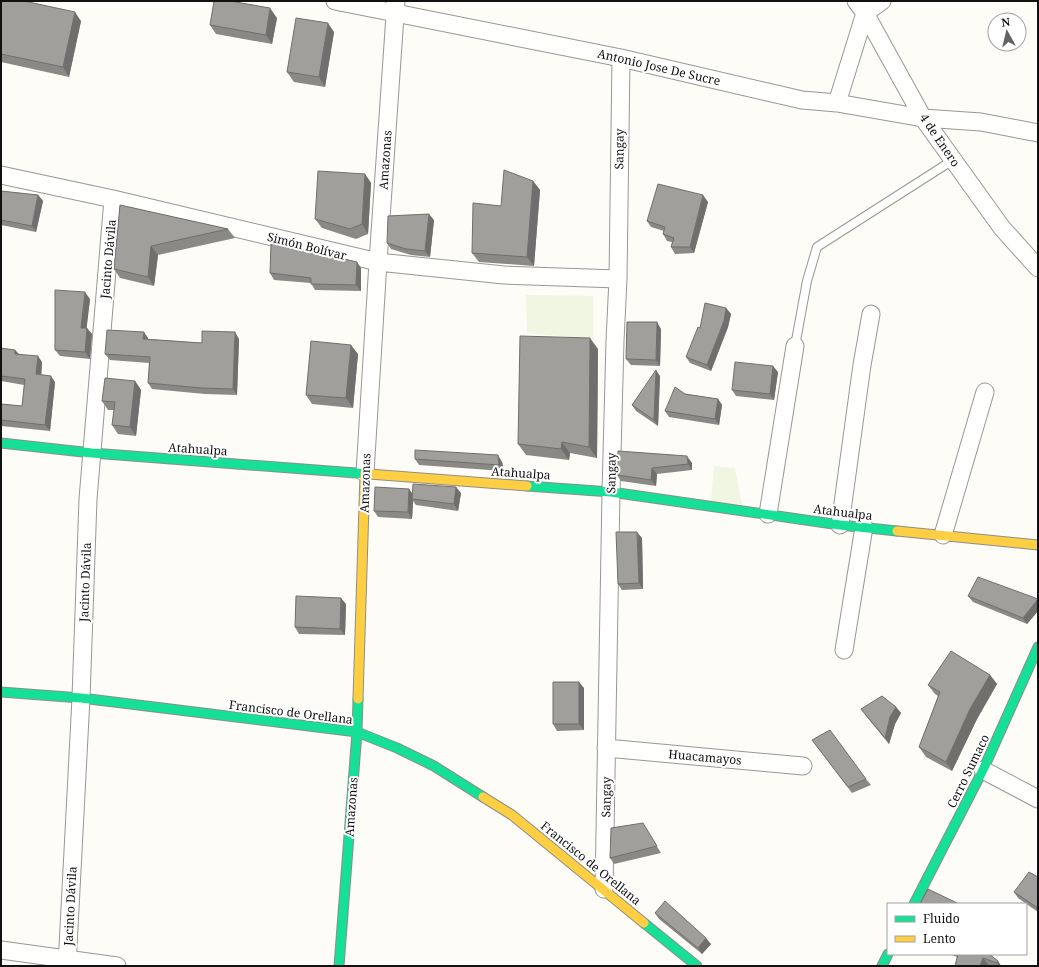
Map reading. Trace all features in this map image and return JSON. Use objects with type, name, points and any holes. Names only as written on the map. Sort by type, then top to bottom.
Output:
[{"type":"street","name":"Antonio Jose De Sucre","points":[[335,1],[396,7],[802,100],[837,103],[923,118],[981,122],[1038,133]]},
{"type":"street","points":[[837,103],[860,7],[882,1]]},
{"type":"street","name":"Amazonas","points":[[339,966],[357,732],[365,473],[396,7]]},
{"type":"street","name":"4 de Enero","points":[[860,7],[923,118],[1002,228],[1038,268]]},
{"type":"street","name":"Sangay","points":[[604,889],[611,492],[618,279],[621,58]]},
{"type":"street","name":"Simón Bolívar","points":[[1,175],[113,199],[378,262],[504,275],[618,279]]},
{"type":"street","name":"Jacinto Dávila","points":[[67,963],[81,698],[88,499],[113,199]]},
{"type":"street","points":[[840,525],[862,365],[871,314]]},
{"type":"street","points":[[768,514],[795,346]]},
{"type":"street","points":[[943,535],[985,392]]},
{"type":"street","name":"Atahualpa","points":[[1,442],[92,453],[611,492],[840,525],[1038,545]]},
{"type":"street","points":[[844,650],[864,527]]},
{"type":"street","name":"Cerro Sumaco","points":[[915,903],[983,770],[1038,646]]},
{"type":"street","name":"Francisco de Orellana","points":[[1,692],[81,698],[357,732],[397,748],[434,766],[512,815],[697,966]]},
{"type":"street","name":"Huacamayos","points":[[606,748],[803,766]]},
{"type":"street","points":[[983,770],[1038,799]]},
{"type":"street","points":[[1,950],[67,963],[117,966]]},
{"type":"street","points":[[882,966],[888,955]]},
{"type":"lane","points":[[795,346],[806,281],[817,246],[953,160]]},
{"type":"green space","points":[[526,295],[593,296],[593,339],[527,333]]},
{"type":"green space","points":[[714,466],[735,468],[742,505],[711,501]]},
{"type":"building","points":[[1,1],[24,1],[75,12],[63,67],[1,54]]},
{"type":"building","points":[[214,1],[230,1],[270,8],[266,35],[210,25]]},
{"type":"building","points":[[296,18],[328,23],[319,77],[287,72]]},
{"type":"building","points":[[504,170],[533,181],[527,257],[472,253],[473,203],[501,206]]},
{"type":"building","points":[[318,171],[365,174],[362,224],[350,229],[315,219]]},
{"type":"building","points":[[658,184],[703,195],[690,247],[671,247],[674,238],[663,234],[665,227],[647,221]]},
{"type":"building","points":[[1,191],[38,195],[32,226],[1,220]]},
{"type":"building","points":[[120,205],[228,229],[151,246],[148,277],[114,269]]},
{"type":"building","points":[[429,214],[425,251],[406,249],[387,243],[388,216]]},
{"type":"building","points":[[271,244],[284,245],[357,262],[356,285],[311,284],[311,278],[270,273]]},
{"type":"building","points":[[55,290],[85,292],[81,328],[87,328],[85,352],[55,350]]},
{"type":"building","points":[[705,303],[726,308],[724,321],[707,365],[686,357],[698,327],[700,328]]},
{"type":"building","points":[[627,322],[657,322],[656,360],[626,359]]},
{"type":"building","points":[[107,330],[144,332],[143,339],[202,343],[202,331],[235,332],[233,389],[201,388],[148,383],[150,357],[105,354]]},
{"type":"building","points":[[520,336],[590,338],[589,447],[562,442],[561,449],[518,444]]},
{"type":"building","points":[[311,341],[351,345],[346,398],[306,395]]},
{"type":"building","points":[[1,348],[15,350],[15,354],[38,356],[36,374],[51,376],[45,425],[1,420],[1,404],[22,406],[25,379],[1,376]]},
{"type":"building","points":[[735,362],[773,366],[770,394],[732,390]]},
{"type":"building","points":[[656,370],[654,420],[632,405]]},
{"type":"building","points":[[105,378],[135,381],[130,427],[112,425],[115,402],[102,401]]},
{"type":"building","points":[[675,387],[685,394],[718,399],[715,419],[665,411]]},
{"type":"building","points":[[415,450],[498,455],[499,465],[415,459]]},
{"type":"building","points":[[618,451],[687,456],[688,464],[652,468],[651,480],[617,475]]},
{"type":"building","points":[[413,484],[456,487],[454,504],[412,499]]},
{"type":"building","points":[[375,487],[409,489],[408,512],[374,511]]},
{"type":"building","points":[[616,532],[637,532],[639,583],[618,584]]},
{"type":"building","points":[[978,577],[1038,599],[1023,618],[968,596]]},
{"type":"building","points":[[296,596],[341,598],[340,629],[295,627]]},
{"type":"building","points":[[951,651],[990,675],[970,709],[946,762],[919,747],[940,692],[928,685]]},
{"type":"building","points":[[553,682],[579,682],[579,724],[553,724]]},
{"type":"building","points":[[882,696],[896,707],[890,717],[885,738],[861,709]]},
{"type":"building","points":[[830,730],[866,779],[848,787],[812,740]]},
{"type":"building","points":[[643,823],[657,846],[610,858],[611,828]]},
{"type":"building","points":[[1029,872],[1038,877],[1038,908],[1014,892]]},
{"type":"building","points":[[928,889],[957,903],[921,903]]},
{"type":"building","points":[[665,901],[706,938],[698,948],[655,913]]},
{"type":"building","points":[[958,955],[990,955],[998,961],[997,963],[983,958],[980,966],[955,966]]},
{"type":"traffic: fast","points":[[1,443],[92,453],[369,474]]},
{"type":"traffic: fast","points":[[527,486],[611,492],[840,525],[897,531]]},
{"type":"traffic: fast","points":[[915,903],[983,770],[1038,647]]},
{"type":"traffic: fast","points":[[1,692],[81,698],[357,732],[397,748],[434,766],[483,797]]},
{"type":"traffic: fast","points":[[339,966],[357,732],[358,699]]},
{"type":"traffic: fast","points":[[644,923],[697,966]]},
{"type":"traffic: fast","points":[[882,966],[888,955]]},
{"type":"traffic: slow","points":[[358,699],[365,473]]},
{"type":"traffic: slow","points":[[369,474],[527,486]]},
{"type":"traffic: slow","points":[[897,531],[1038,545]]},
{"type":"traffic: slow","points":[[483,797],[512,815],[644,923]]}]
